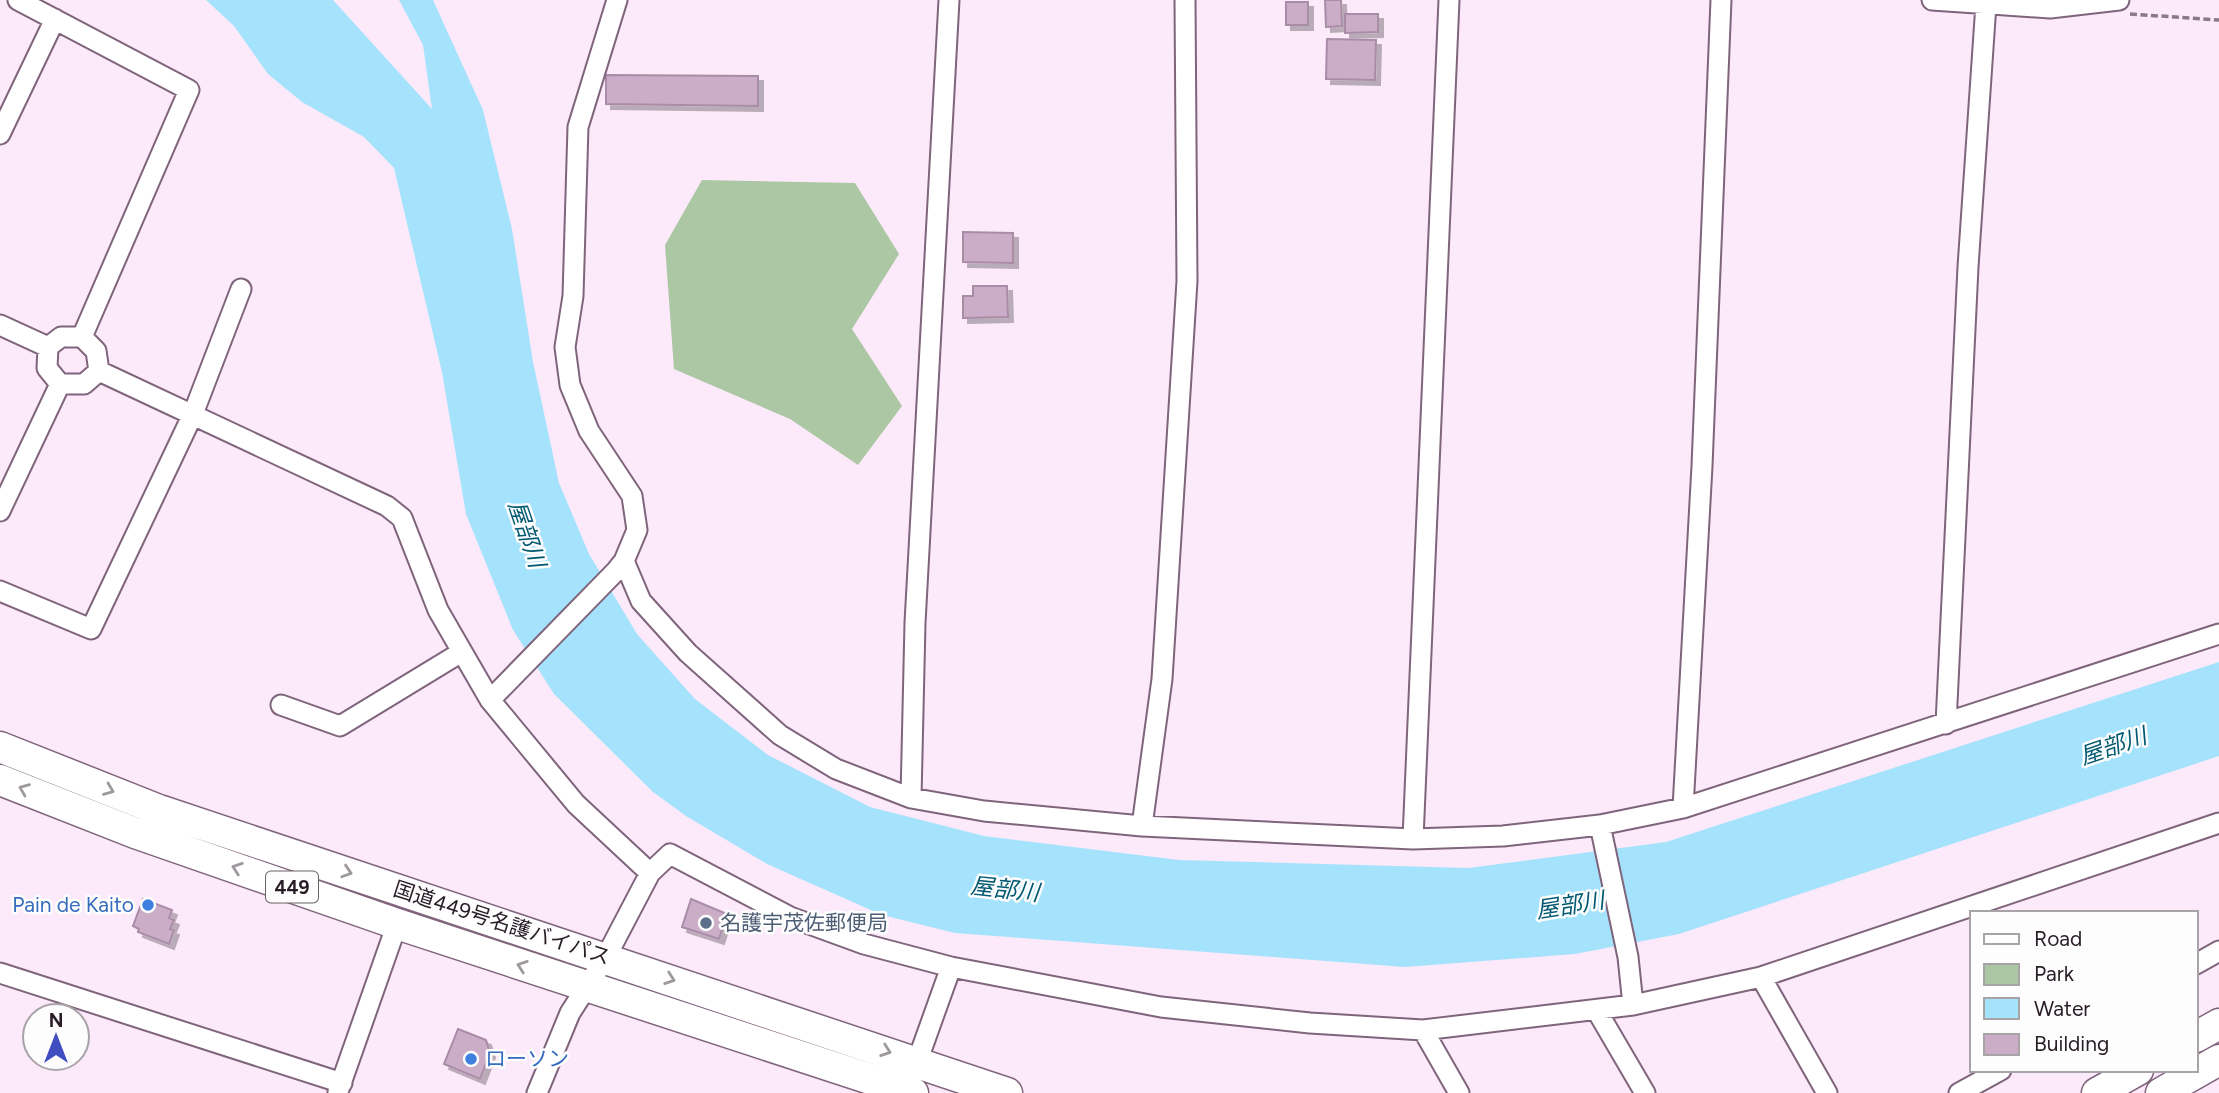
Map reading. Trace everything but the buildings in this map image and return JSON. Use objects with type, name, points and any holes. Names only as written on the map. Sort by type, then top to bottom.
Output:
[{"type":"highway","name":"国道449号名護バイパス","points":[[0,747],[159,810],[1007,1093]]},
{"type":"highway","name":"国道449号名護バイパス","points":[[0,779],[135,833],[397,924],[908,1092]]},
{"type":"highway","points":[[2198,1036],[2219,1024]]},
{"type":"highway","points":[[2198,1072],[2219,1060]]},
{"type":"highway","points":[[2097,1093],[2134,1072]]},
{"type":"highway","points":[[2161,1093],[2198,1072]]},
{"type":"street","points":[[18,0],[189,90],[82,337]]},
{"type":"street","points":[[490,700],[524,668],[620,566],[637,530],[632,496],[589,431],[570,385],[565,347],[573,296],[578,127],[617,0]]},
{"type":"street","points":[[911,798],[915,623],[949,0]]},
{"type":"street","points":[[1142,826],[1162,679],[1187,281],[1185,0]]},
{"type":"street","points":[[1413,839],[1448,0]]},
{"type":"street","points":[[1683,807],[1702,466],[1721,0]]},
{"type":"street","points":[[1931,0],[2050,8],[2124,7]]},
{"type":"street","points":[[1946,724],[1968,267],[1986,4]]},
{"type":"street","points":[[2,122],[55,19]]},
{"type":"street","points":[[0,591],[91,629],[193,414],[241,289]]},
{"type":"street","points":[[0,324],[48,347]]},
{"type":"street","points":[[60,384],[47,368],[48,347],[61,337],[82,337],[96,351],[99,371]]},
{"type":"street","points":[[99,371],[387,506],[402,519],[438,610],[460,653],[490,700],[576,804],[650,873]]},
{"type":"street","points":[[60,384],[84,384],[99,371]]},
{"type":"street","points":[[0,511],[60,384]]},
{"type":"street","points":[[620,566],[641,601],[688,653],[780,735],[836,769],[911,798],[984,811],[1142,826],[1413,839],[1602,832],[2219,635]]},
{"type":"street","points":[[281,705],[340,726],[460,653]]},
{"type":"street","points":[[537,1093],[564,1026],[606,957],[650,873],[670,854],[790,917],[864,944],[951,967],[1161,1007],[1310,1023],[1423,1030],[1597,1011],[1761,977],[2219,823]]},
{"type":"street","points":[[1602,832],[1628,957],[1633,1005]]},
{"type":"street","points":[[0,974],[340,1088],[397,924]]},
{"type":"street","points":[[2198,963],[2219,951]]},
{"type":"street","points":[[917,1062],[951,967]]},
{"type":"street","points":[[1761,977],[1827,1093]]},
{"type":"street","points":[[1597,1011],[1645,1093]]},
{"type":"street","points":[[1423,1030],[1459,1093]]},
{"type":"street","points":[[1959,1093],[1997,1072]]},
{"type":"path","points":[[2124,7],[2219,20]]},
{"type":"green space","points":[[702,180],[855,183],[899,254],[852,329],[902,406],[858,465],[790,419],[674,369],[665,245]]},
{"type":"water","name":"屋部川","points":[[206,0],[333,0],[432,109],[423,45],[399,0],[433,0],[483,110],[512,229],[533,362],[559,483],[589,554],[637,634],[695,699],[768,755],[870,807],[984,836],[1179,860],[1468,868],[1666,842],[2219,662],[2219,756],[1679,934],[1575,954],[1405,967],[955,933],[882,915],[767,864],[686,816],[653,792],[554,694],[513,630],[466,514],[442,372],[394,168],[364,137],[302,102],[268,74],[234,26]]},
{"type":"place","name":"Pain de Kaito","points":[[148,905]]},
{"type":"place","name":"名護宇茂佐郵便局","points":[[706,923]]},
{"type":"place","name":"ローソン","points":[[471,1059]]}]
